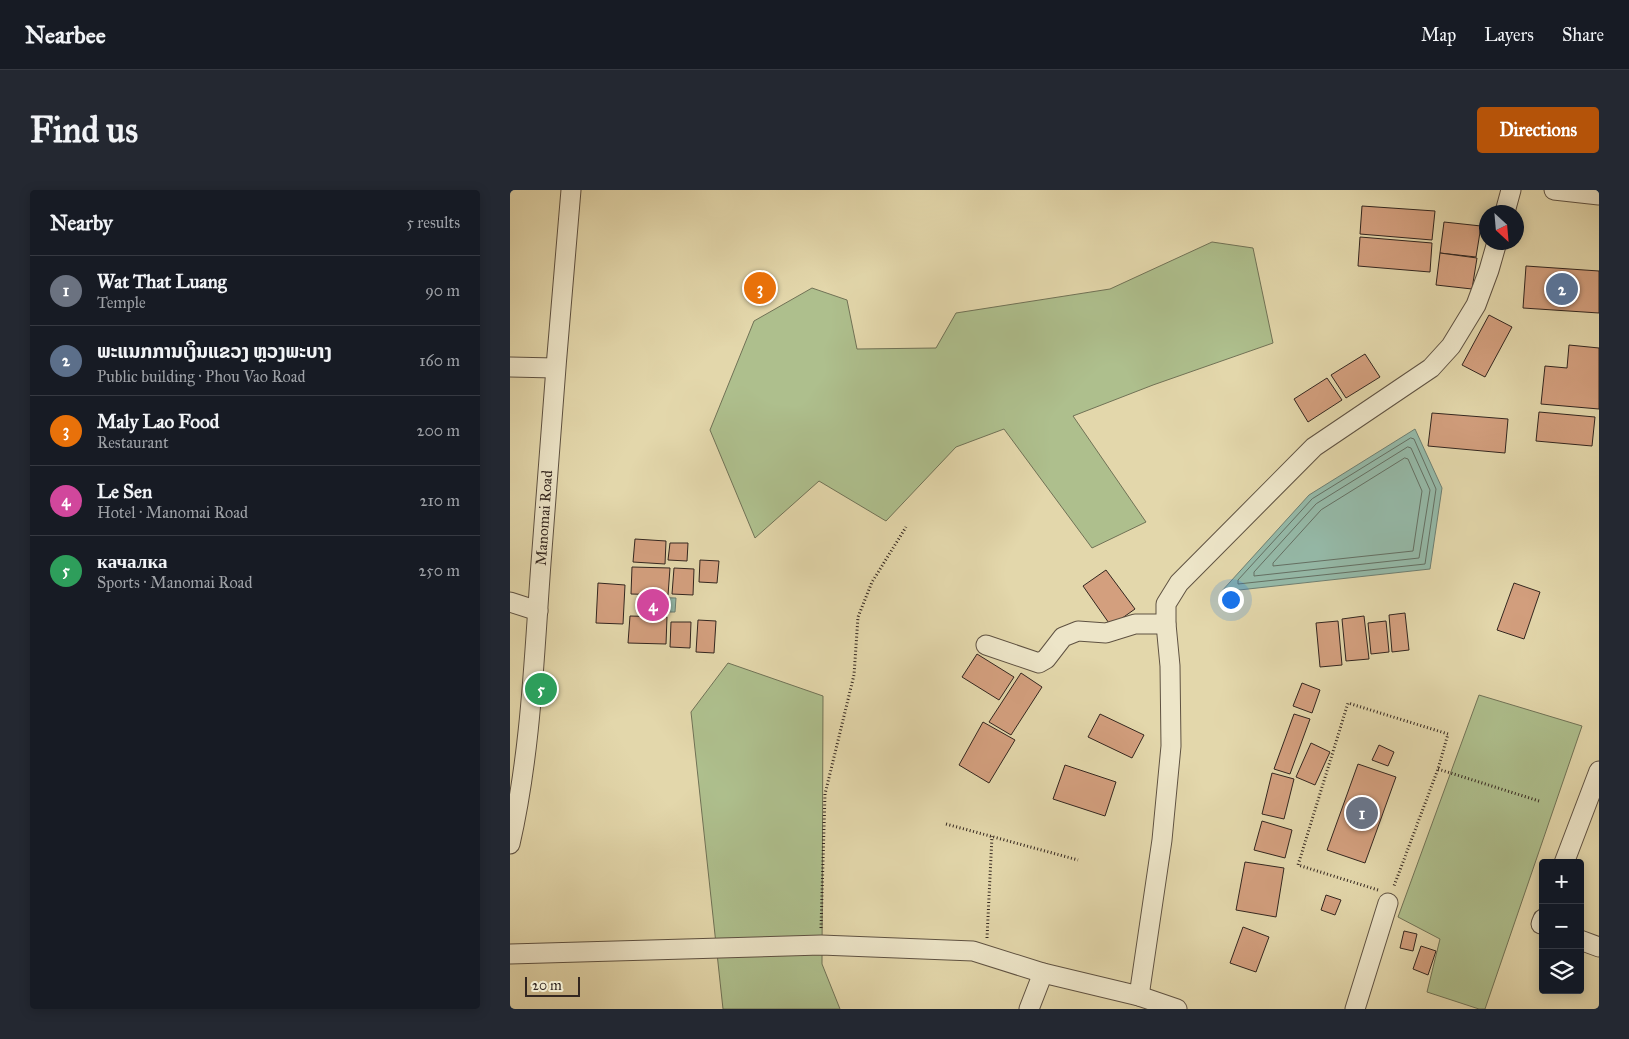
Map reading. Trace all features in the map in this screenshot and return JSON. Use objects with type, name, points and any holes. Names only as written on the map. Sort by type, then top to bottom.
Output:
[{"type":"street","name":"Manomai Road","points":[[510,844],[519,804],[532,694],[555,368],[571,190]]},
{"type":"street","points":[[1507,205],[1511,190]]},
{"type":"street","points":[[1554,190],[1599,195]]},
{"type":"street","points":[[1139,996],[1162,840],[1171,746],[1170,666],[1166,604],[1179,584],[1314,447],[1431,368],[1451,346],[1476,305],[1495,250]]},
{"type":"street","points":[[510,367],[555,368]]},
{"type":"street","points":[[510,602],[538,611]]},
{"type":"street","points":[[986,645],[1038,663],[1046,659],[1063,637],[1078,631],[1106,633],[1135,624],[1166,624]]},
{"type":"street","points":[[1566,859],[1599,771]]},
{"type":"street","points":[[1355,1009],[1389,898]]},
{"type":"street","points":[[1584,942],[1599,948]]},
{"type":"street","points":[[510,954],[821,945],[973,951],[1042,973],[1139,996],[1177,1009]]},
{"type":"street","points":[[1029,1009],[1042,973]]},
{"type":"path","points":[[821,945],[825,794],[854,675],[858,617],[872,582],[906,527]]},
{"type":"path","points":[[1348,703],[1448,734],[1438,769],[1389,898],[1298,865],[1348,703]]},
{"type":"path","points":[[1438,769],[1539,801]]},
{"type":"path","points":[[946,824],[1078,860]]},
{"type":"path","points":[[986,955],[992,836]]},
{"type":"shaded area","points":[[1212,242],[1253,248],[1273,343],[1153,385],[1073,416],[1146,522],[1092,548],[1004,429],[956,447],[886,521],[819,481],[755,538],[710,430],[754,321],[812,288],[847,300],[857,349],[936,348],[956,313],[1110,289]]},
{"type":"shaded area","points":[[728,663],[823,696],[822,964],[840,1009],[723,1009],[691,712]]},
{"type":"shaded area","points":[[1479,695],[1582,726],[1485,1009],[1479,1009],[1427,992],[1440,939],[1398,917]]},
{"type":"water","points":[[1415,429],[1442,488],[1430,569],[1221,592],[1309,495]]},
{"type":"water","points":[[639,597],[676,598],[675,612],[639,612]]},
{"type":"building","points":[[1362,206],[1435,211],[1432,240],[1360,234]]},
{"type":"building","points":[[1444,222],[1479,226],[1476,257],[1440,253]]},
{"type":"building","points":[[1360,237],[1432,243],[1430,272],[1358,266]]},
{"type":"building","points":[[1440,253],[1477,258],[1472,289],[1436,285]]},
{"type":"building","points":[[1526,266],[1599,271],[1599,313],[1523,308]]},
{"type":"building","points":[[1489,315],[1512,327],[1485,377],[1462,365]]},
{"type":"building","points":[[1569,345],[1599,348],[1599,409],[1541,404],[1545,366],[1567,368]]},
{"type":"building","points":[[1365,354],[1380,377],[1346,398],[1331,375]]},
{"type":"building","points":[[1327,378],[1342,400],[1308,422],[1294,399]]},
{"type":"building","points":[[1539,412],[1595,417],[1592,446],[1536,441]]},
{"type":"building","points":[[1432,413],[1508,419],[1505,453],[1428,446]]},
{"type":"building","points":[[635,539],[666,541],[665,564],[633,562]]},
{"type":"building","points":[[670,543],[688,543],[687,561],[668,560]]},
{"type":"building","points":[[700,560],[719,561],[717,583],[699,582]]},
{"type":"building","points":[[632,567],[670,568],[668,595],[631,594]]},
{"type":"building","points":[[674,568],[694,569],[693,595],[672,594]]},
{"type":"building","points":[[1106,570],[1135,609],[1111,626],[1083,586]]},
{"type":"building","points":[[598,583],[625,585],[623,624],[596,623]]},
{"type":"building","points":[[1514,583],[1540,592],[1524,639],[1497,630]]},
{"type":"building","points":[[1405,613],[1409,650],[1392,652],[1389,615]]},
{"type":"building","points":[[630,616],[667,617],[666,644],[628,643]]},
{"type":"building","points":[[1364,616],[1369,659],[1346,661],[1342,619]]},
{"type":"building","points":[[698,620],[716,621],[714,653],[696,652]]},
{"type":"building","points":[[1338,621],[1342,665],[1320,667],[1316,623]]},
{"type":"building","points":[[1386,621],[1389,652],[1371,654],[1368,623]]},
{"type":"building","points":[[671,622],[691,622],[690,648],[670,647]]},
{"type":"building","points":[[977,654],[1014,677],[999,700],[962,677]]},
{"type":"building","points":[[1021,673],[1042,687],[1011,735],[989,722]]},
{"type":"building","points":[[1302,683],[1320,690],[1312,713],[1293,706]]},
{"type":"building","points":[[1100,714],[1144,735],[1132,758],[1088,737]]},
{"type":"building","points":[[1294,714],[1310,719],[1290,774],[1274,769]]},
{"type":"building","points":[[983,722],[1015,740],[989,783],[959,765]]},
{"type":"building","points":[[1311,743],[1330,752],[1315,785],[1296,777]]},
{"type":"building","points":[[1379,745],[1394,752],[1388,766],[1372,760]]},
{"type":"building","points":[[1358,764],[1396,777],[1365,863],[1327,850]]},
{"type":"building","points":[[1065,765],[1116,782],[1105,816],[1053,799]]},
{"type":"building","points":[[1272,773],[1294,779],[1284,819],[1262,814]]},
{"type":"building","points":[[1262,821],[1292,830],[1285,858],[1254,850]]},
{"type":"building","points":[[1245,862],[1284,868],[1276,917],[1236,910]]},
{"type":"building","points":[[1326,895],[1341,900],[1335,915],[1321,910]]},
{"type":"building","points":[[1243,927],[1269,937],[1256,972],[1230,963]]},
{"type":"building","points":[[1404,931],[1417,934],[1413,951],[1400,948]]},
{"type":"building","points":[[1421,946],[1436,951],[1428,975],[1413,969]]},
{"type":"place","name":"Maly Lao Food","points":[[760,288]]},
{"type":"place","name":"ພະແນກການເງິນແຂວງ ຫຼວງພະບາງ","points":[[1562,289]]},
{"type":"place","name":"Le Sen","points":[[653,605]]},
{"type":"place","name":"качалка","points":[[541,689]]},
{"type":"place","name":"Wat That Luang","points":[[1362,813]]}]
